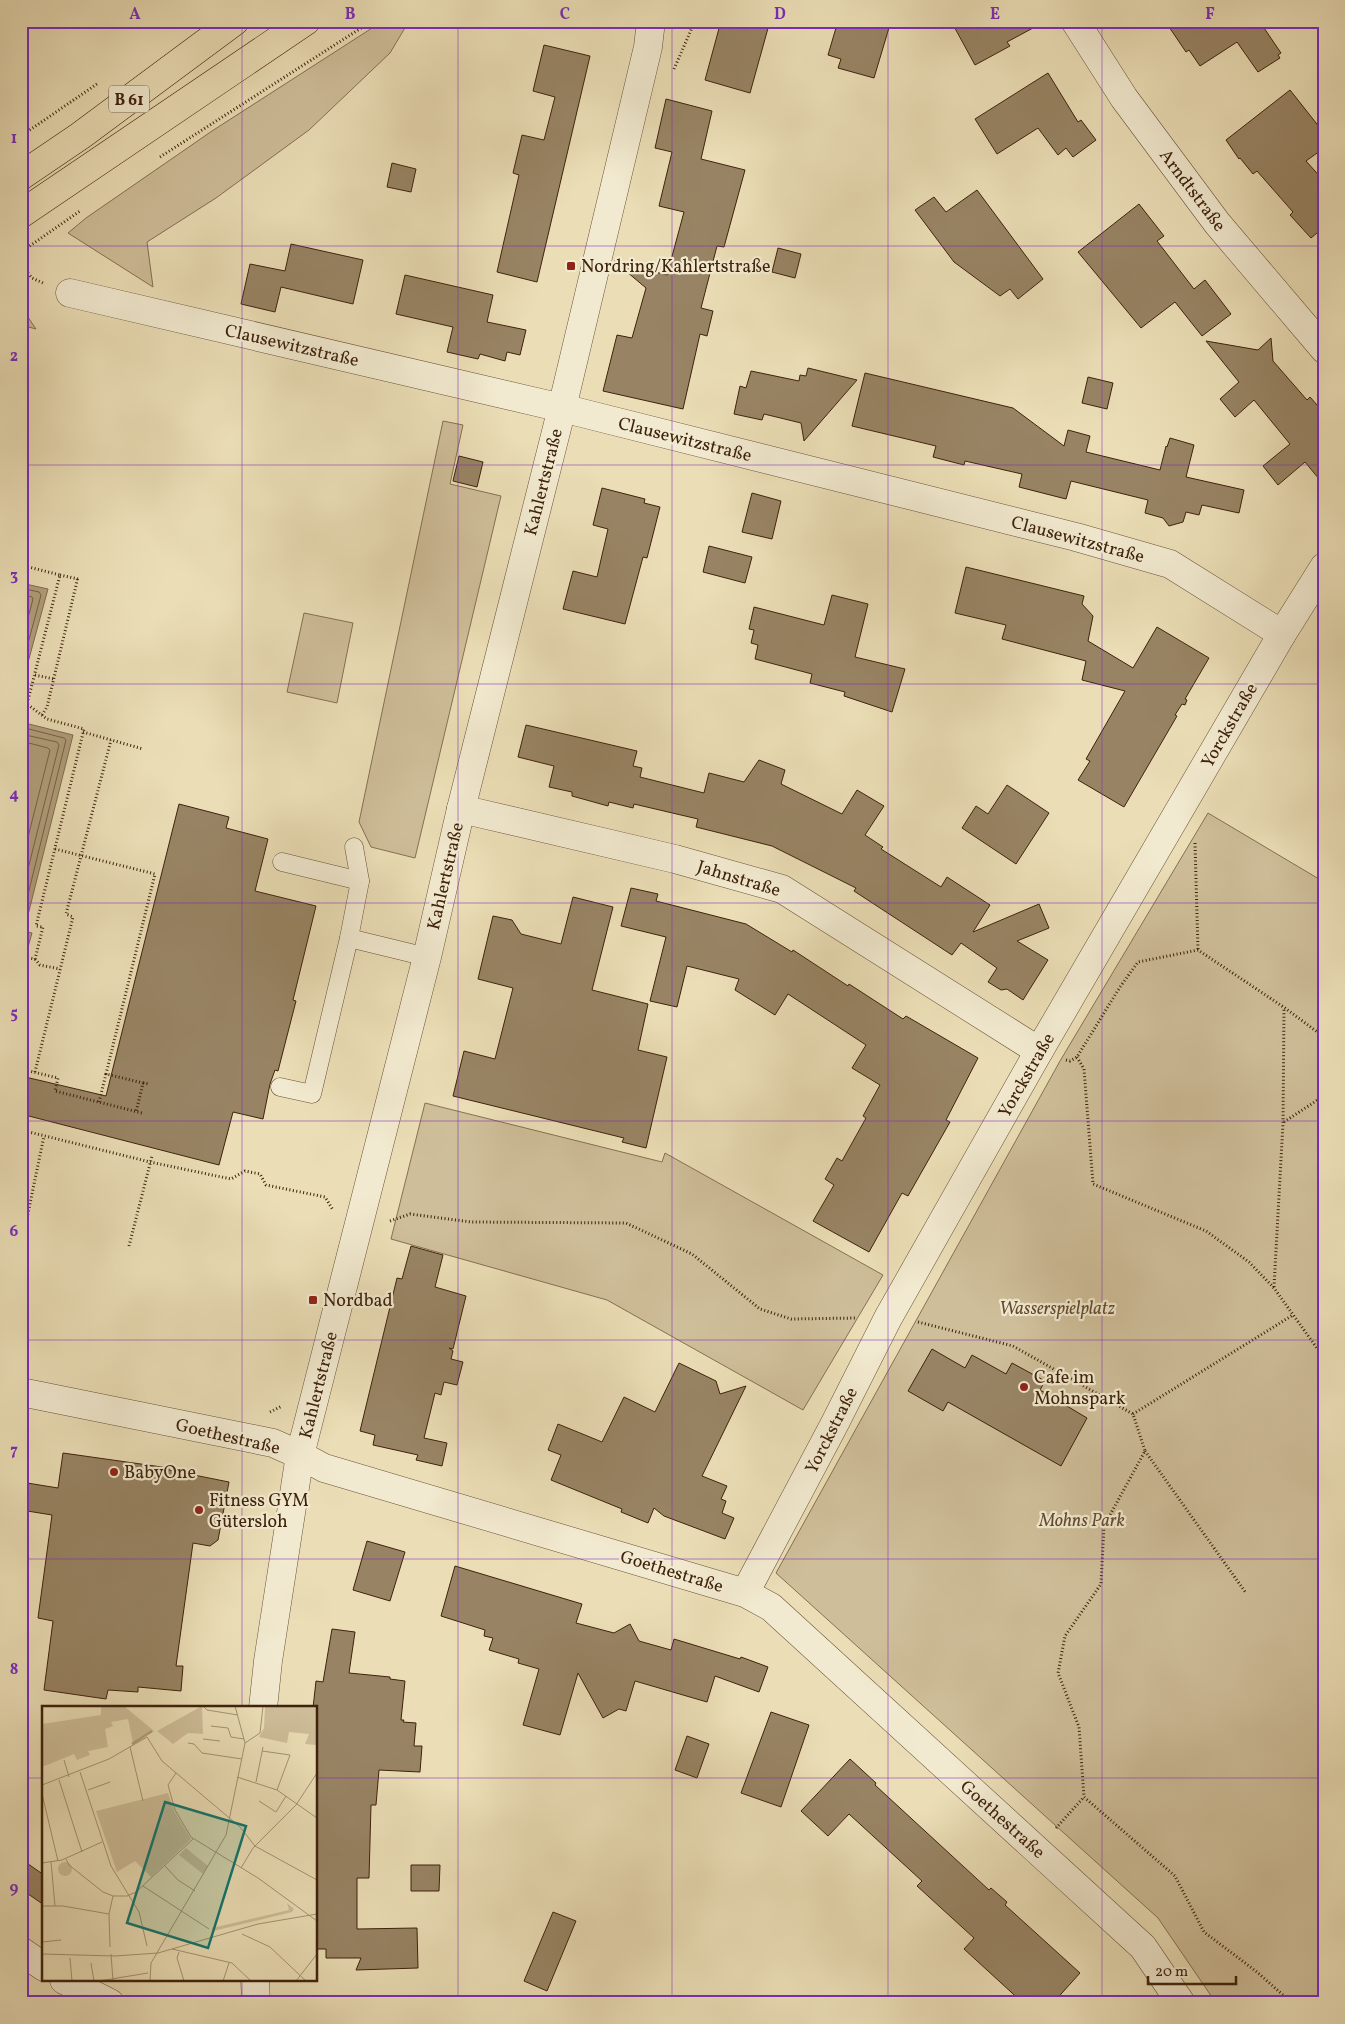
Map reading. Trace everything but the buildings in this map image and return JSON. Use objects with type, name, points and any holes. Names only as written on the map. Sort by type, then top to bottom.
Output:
[{"type":"main road","name":"B 61","points":[[21,176],[80,136],[235,21]]},
{"type":"main road","name":"B 61","points":[[21,214],[306,21]]},
{"type":"street","name":"Kahlertstraße","points":[[263,1706],[268,1661],[300,1455],[427,956],[461,809],[562,408],[649,34],[658,21]]},
{"type":"street","name":"Arndtstraße","points":[[1075,21],[1124,98],[1217,223],[1324,349]]},
{"type":"street","name":"Clausewitzstraße","points":[[70,293],[562,408],[1066,535],[1170,564],[1282,634]]},
{"type":"street","name":"Yorckstraße","points":[[745,1593],[835,1424],[888,1318],[1051,1055],[1171,824],[1282,634],[1324,567]]},
{"type":"street","name":"Jahnstraße","points":[[461,809],[675,859],[782,889],[1051,1055]]},
{"type":"street","name":"Goethestraße","points":[[21,1392],[273,1443],[324,1468],[745,1593],[771,1607],[1143,1947],[1181,2003]]},
{"type":"street","points":[[21,1951],[42,1967]]},
{"type":"street","points":[[68,1982],[110,2003]]},
{"type":"street","points":[[255,1982],[256,2003]]},
{"type":"lane","points":[[280,1088],[312,1094],[349,938],[360,881],[354,847]]},
{"type":"lane","points":[[282,862],[360,881]]},
{"type":"lane","points":[[349,938],[427,956]]},
{"type":"path","points":[[157,159],[372,21]]},
{"type":"path","points":[[21,252],[85,208]]},
{"type":"path","points":[[21,565],[78,578],[47,707],[42,715]]},
{"type":"path","points":[[27,704],[60,575]]},
{"type":"path","points":[[35,675],[54,679]]},
{"type":"path","points":[[21,703],[27,704],[48,719],[84,729],[36,926],[42,928],[35,959]]},
{"type":"path","points":[[83,732],[143,749]]},
{"type":"path","points":[[35,1072],[73,917],[66,914],[111,740]]},
{"type":"path","points":[[1171,824],[1195,841],[1198,950]]},
{"type":"path","points":[[55,849],[155,874],[100,1102]]},
{"type":"path","points":[[1051,1055],[1070,1060],[1077,1057],[1120,987],[1138,962],[1198,950],[1324,1037]]},
{"type":"path","points":[[21,956],[35,959],[40,965],[60,970]]},
{"type":"path","points":[[128,982],[134,983]]},
{"type":"path","points":[[1274,1288],[1283,1123],[1284,1008]]},
{"type":"path","points":[[1077,1057],[1084,1069],[1093,1184],[1206,1231],[1249,1262],[1274,1288],[1324,1358]]},
{"type":"path","points":[[21,1069],[58,1078],[55,1091],[142,1113]]},
{"type":"path","points":[[106,1074],[149,1084]]},
{"type":"path","points":[[136,1112],[143,1083]]},
{"type":"path","points":[[1283,1123],[1324,1098]]},
{"type":"path","points":[[21,1130],[150,1162],[231,1179],[245,1171],[260,1174],[266,1185],[325,1197],[333,1210]]},
{"type":"path","points":[[26,1218],[44,1136]]},
{"type":"path","points":[[129,1246],[152,1156]]},
{"type":"path","points":[[386,1222],[410,1214],[471,1222],[626,1223],[692,1254],[760,1309],[790,1319],[888,1318],[920,1322],[1013,1346],[1134,1414],[1145,1451],[1246,1593]]},
{"type":"path","points":[[1134,1414],[1293,1315]]},
{"type":"path","points":[[1145,1451],[1104,1526],[1101,1584],[1065,1636],[1058,1673],[1079,1727],[1084,1797],[1175,1876],[1204,1932],[1258,1972],[1292,2003]]},
{"type":"path","points":[[1037,1850],[1084,1797]]},
{"type":"green space","points":[[383,21],[409,21],[390,53],[309,130],[216,198],[147,242],[153,287],[68,233],[86,218],[212,131]]},
{"type":"green space","points":[[21,307],[36,329],[21,325]]},
{"type":"green space","points":[[443,421],[463,425],[450,484],[501,496],[415,858],[371,847],[359,822]]},
{"type":"green space","points":[[304,613],[353,623],[337,703],[287,692]]},
{"type":"green space","name":"Mohns Park","points":[[1208,813],[1324,882],[1324,2003],[1216,2003],[1158,1918],[776,1573],[1060,1061]]},
{"type":"green space","points":[[425,1103],[662,1162],[665,1153],[883,1275],[803,1410],[607,1300],[391,1239]]},
{"type":"water","points":[[21,583],[48,589],[27,666],[21,665]]},
{"type":"water","points":[[21,722],[73,735],[24,931],[32,933],[28,947],[21,945]]},
{"type":"place","name":"Nordring/Kahlertstraße","points":[[571,266]]},
{"type":"place","name":"Nordbad","points":[[313,1300]]},
{"type":"place","name":"Cafe im Mohnspark","points":[[1024,1387]]},
{"type":"place","name":"BabyOne","points":[[114,1472]]},
{"type":"place","name":"Fitness GYM Gütersloh","points":[[199,1510]]},
{"type":"park label","name":"Wasserspielplatz","points":[[1057,1308]]}]
